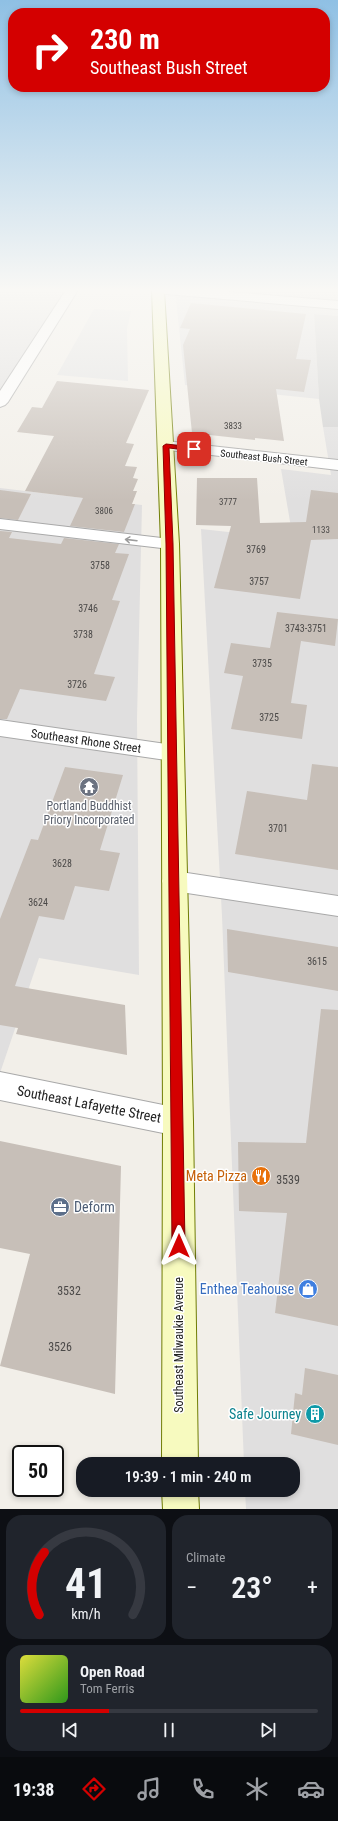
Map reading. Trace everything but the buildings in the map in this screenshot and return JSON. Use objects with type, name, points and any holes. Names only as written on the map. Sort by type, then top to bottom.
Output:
[{"type":"main road","name":"Southeast Milwaukie Avenue","points":[[162,360],[170,544],[178,1122],[180,1457]]},
{"type":"main road","points":[[180,1497],[181,1509]]},
{"type":"street","points":[[0,402],[27,360]]},
{"type":"street","name":"Southeast Bush Street","points":[[166,446],[338,465]]},
{"type":"street","points":[[0,524],[170,544]]},
{"type":"street","name":"Southeast Rhone Street","points":[[0,728],[173,753]]},
{"type":"street","points":[[174,881],[338,906]]},
{"type":"street","name":"Southeast Lafayette Street","points":[[0,1086],[178,1122]]},
{"type":"shaded area","points":[[0,360],[24,360],[0,398]]},
{"type":"shaded area","points":[[65,360],[128,360],[128,381],[57,375]]},
{"type":"shaded area","points":[[182,360],[317,360],[319,399],[185,385]]},
{"type":"shaded area","points":[[317,360],[338,360],[338,427],[323,427],[319,399]]},
{"type":"shaded area","points":[[323,427],[338,427],[338,1509],[246,1509],[245,1497],[300,1497],[300,1457],[244,1457],[222,916],[201,529],[293,539],[281,469],[331,475]]},
{"type":"shaded area","points":[[0,488],[142,505],[137,719],[139,975],[39,958],[0,1073]]},
{"type":"place","name":"Portland Buddhist Priory Incorporated","points":[[89,787]]},
{"type":"place","name":"Meta Pizza","points":[[261,1176]]},
{"type":"place","name":"Deform","points":[[60,1207]]},
{"type":"place","name":"Enthea Teahouse","points":[[308,1289]]},
{"type":"place","name":"Safe Journey","points":[[315,1414]]},
{"type":"route","points":[[179,1246],[170,544],[166,446],[194,449]]}]
